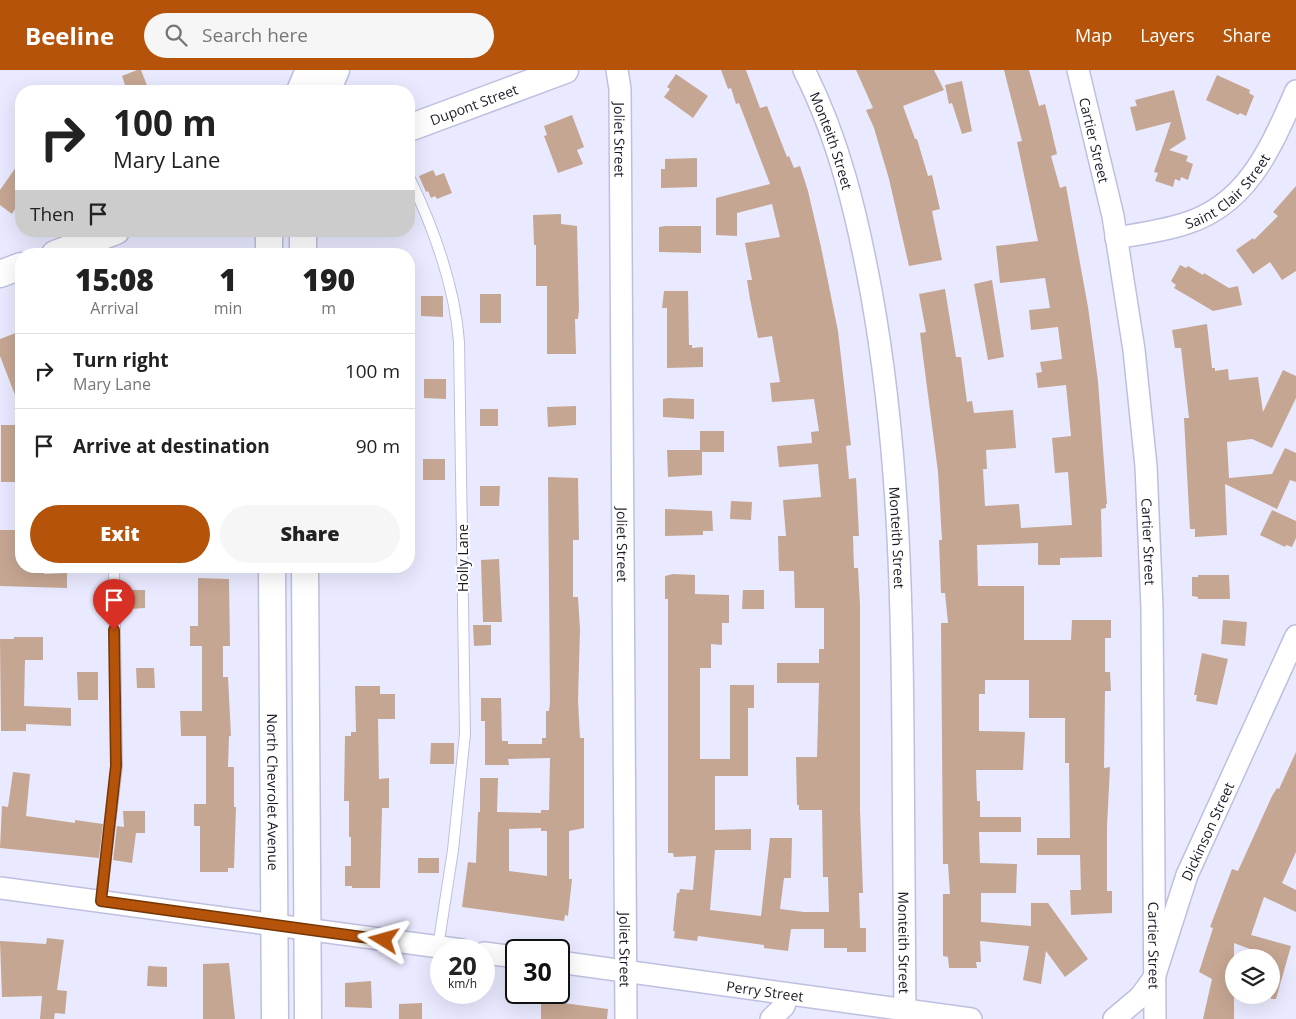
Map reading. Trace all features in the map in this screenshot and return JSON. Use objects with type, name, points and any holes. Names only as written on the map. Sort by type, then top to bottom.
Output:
[{"type":"street","points":[[303,85],[309,70]]},
{"type":"street","points":[[330,85],[336,70]]},
{"type":"street","name":"Dupont Street","points":[[415,126],[566,70]]},
{"type":"street","name":"Joliet Street","points":[[617,70],[620,88],[626,1019]]},
{"type":"street","name":"Monteith Street","points":[[804,70],[835,141],[854,210],[878,329],[890,418],[898,517],[901,589],[905,1014]]},
{"type":"street","name":"Cartier Street","points":[[1078,70],[1098,146],[1116,238],[1139,388],[1150,532],[1154,1019]]},
{"type":"street","name":"Saint Clair Street","points":[[1116,238],[1183,225],[1214,212],[1230,201],[1245,186],[1262,162],[1296,91]]},
{"type":"street","points":[[71,248],[100,237]]},
{"type":"street","points":[[0,274],[15,268]]},
{"type":"street","name":"North Chevrolet Avenue","points":[[272,573],[275,1019]]},
{"type":"street","points":[[305,573],[308,1019]]},
{"type":"street","name":"Dickinson Street","points":[[1114,1019],[1140,998],[1154,978],[1187,875],[1296,636]]},
{"type":"street","points":[[0,888],[430,946]]},
{"type":"street","name":"Perry Street","points":[[570,964],[788,994],[905,1014],[972,1019]]},
{"type":"street","points":[[771,1019],[784,1006],[788,994]]},
{"type":"lane","name":"Holly Lane","points":[[415,192],[449,281],[456,311],[459,342],[465,734],[453,850],[439,939]]},
{"type":"lane","points":[[101,901],[116,766],[114,573]]},
{"type":"building","points":[[141,70],[147,85],[125,85],[122,76]]},
{"type":"building","points":[[721,70],[746,70],[760,108],[767,106],[787,157],[789,156],[794,168],[800,166],[821,247],[838,331],[851,445],[846,446],[849,479],[856,478],[859,536],[853,536],[854,568],[858,568],[860,605],[860,810],[863,893],[859,893],[860,928],[866,928],[866,952],[847,952],[847,948],[824,948],[824,929],[791,929],[788,951],[764,948],[764,945],[698,936],[697,941],[674,938],[677,893],[679,893],[680,889],[693,890],[696,856],[674,857],[673,853],[668,853],[668,599],[665,599],[665,576],[673,574],[695,575],[695,594],[729,595],[729,623],[722,623],[722,645],[711,644],[711,668],[700,668],[700,759],[730,759],[730,685],[754,685],[754,708],[748,708],[748,776],[715,776],[715,830],[751,829],[751,850],[715,850],[710,910],[761,916],[770,838],[792,838],[791,878],[784,878],[780,909],[804,912],[829,912],[828,877],[823,877],[822,810],[799,810],[799,805],[797,805],[796,757],[817,757],[819,683],[777,683],[777,663],[819,663],[819,649],[824,649],[824,608],[795,608],[794,571],[779,571],[778,536],[786,536],[783,500],[821,497],[818,464],[779,467],[777,446],[812,443],[811,432],[819,431],[814,399],[772,402],[770,383],[780,382],[772,336],[758,338],[747,280],[752,280],[745,243],[780,237],[772,204],[737,213],[737,236],[716,235],[716,198],[770,184],[739,103],[736,104],[731,88],[728,89]]},
{"type":"building","points":[[856,70],[934,70],[944,90],[903,106],[915,139],[917,139],[928,176],[932,175],[940,209],[932,211],[942,260],[909,266],[889,179],[874,128],[866,110],[873,108]]},
{"type":"building","points":[[1004,70],[1029,70],[1039,106],[1045,104],[1057,154],[1051,156],[1060,188],[1066,186],[1088,307],[1098,381],[1107,504],[1106,508],[1101,509],[1102,557],[1060,558],[1060,565],[1038,565],[1038,543],[977,545],[978,586],[1024,586],[1024,640],[1071,640],[1072,620],[1111,620],[1111,638],[1105,638],[1105,672],[1110,672],[1111,691],[1105,691],[1104,768],[1110,767],[1107,826],[1107,891],[1112,891],[1112,913],[1071,915],[1070,890],[1081,890],[1080,855],[1037,855],[1037,838],[1070,838],[1069,763],[1065,763],[1065,718],[1029,718],[1029,680],[985,680],[985,694],[979,694],[979,731],[1025,732],[1023,770],[976,770],[977,801],[980,801],[980,817],[1021,817],[1021,832],[979,832],[980,863],[1017,864],[1016,893],[981,893],[981,922],[1031,926],[1031,903],[1048,903],[1088,959],[1065,977],[1046,951],[1041,984],[1023,980],[1029,946],[980,941],[981,962],[976,962],[977,968],[949,968],[948,957],[943,956],[943,894],[950,894],[948,864],[943,864],[941,623],[948,623],[945,593],[941,593],[939,540],[942,540],[938,472],[920,333],[926,332],[919,294],[945,289],[956,357],[961,357],[967,402],[972,401],[974,413],[1013,410],[1016,448],[986,450],[987,469],[983,469],[985,506],[1019,504],[1021,528],[1072,525],[1068,472],[1055,473],[1052,438],[1071,436],[1066,385],[1038,388],[1036,373],[1042,372],[1040,362],[1062,359],[1058,327],[1031,330],[1029,310],[1050,308],[1045,278],[1000,283],[996,246],[1038,241],[1017,142],[1022,141]]},
{"type":"building","points":[[676,74],[708,96],[693,118],[664,97],[670,89],[667,87]]},
{"type":"building","points":[[1217,75],[1250,90],[1249,93],[1254,96],[1246,116],[1240,113],[1238,115],[1206,100]]},
{"type":"building","points":[[962,81],[972,131],[962,134],[952,103],[949,104],[945,85]]},
{"type":"building","points":[[1174,90],[1186,139],[1169,150],[1188,156],[1186,161],[1193,164],[1188,180],[1181,177],[1180,181],[1175,179],[1173,187],[1155,181],[1158,173],[1154,172],[1171,122],[1136,131],[1130,107],[1137,106],[1135,100]]},
{"type":"building","points":[[572,115],[584,147],[577,150],[583,164],[558,173],[544,136],[547,135],[544,126]]},
{"type":"building","points":[[697,158],[697,187],[661,188],[661,169],[665,169],[665,159]]},
{"type":"building","points":[[15,169],[15,209],[12,214],[0,205],[0,190]]},
{"type":"building","points":[[433,170],[436,176],[444,173],[452,193],[437,199],[435,196],[431,198],[428,191],[426,192],[419,176]]},
{"type":"building","points":[[1296,186],[1296,271],[1282,280],[1270,262],[1253,274],[1236,250],[1253,238],[1254,240],[1278,216],[1273,212]]},
{"type":"building","points":[[561,214],[561,224],[577,226],[579,309],[578,319],[575,319],[576,354],[547,354],[547,286],[536,286],[536,245],[534,245],[533,215]]},
{"type":"building","points":[[701,226],[701,253],[659,252],[659,227]]},
{"type":"building","points":[[1180,265],[1186,268],[1188,266],[1203,275],[1204,273],[1229,288],[1238,286],[1242,305],[1213,311],[1174,288],[1176,285],[1171,281]]},
{"type":"building","points":[[992,280],[1004,357],[988,360],[974,284]]},
{"type":"building","points":[[664,291],[688,291],[689,345],[692,345],[692,348],[703,347],[703,367],[667,368],[667,308],[662,308]]},
{"type":"building","points":[[480,294],[501,294],[501,323],[480,323]]},
{"type":"building","points":[[421,296],[443,296],[443,317],[421,316]]},
{"type":"building","points":[[1207,324],[1212,368],[1215,368],[1215,371],[1228,369],[1229,380],[1258,377],[1263,412],[1283,370],[1296,376],[1296,398],[1272,448],[1252,439],[1227,442],[1229,478],[1272,474],[1285,448],[1296,453],[1296,482],[1290,480],[1277,509],[1225,484],[1227,535],[1195,537],[1195,529],[1190,529],[1184,418],[1189,418],[1181,348],[1175,348],[1172,330]]},
{"type":"building","points":[[15,333],[15,395],[0,356],[0,339]]},
{"type":"building","points":[[424,379],[446,379],[446,399],[424,398]]},
{"type":"building","points":[[663,399],[694,399],[694,419],[663,417]]},
{"type":"building","points":[[576,406],[576,425],[548,427],[547,407]]},
{"type":"building","points":[[480,409],[498,409],[498,426],[480,426]]},
{"type":"building","points":[[1,425],[15,425],[15,482],[1,482]]},
{"type":"building","points":[[700,431],[724,431],[724,452],[702,452],[702,475],[668,477],[667,450],[700,450]]},
{"type":"building","points":[[423,459],[445,459],[445,480],[423,480]]},
{"type":"building","points":[[548,477],[578,478],[579,540],[573,540],[573,597],[578,597],[580,629],[578,701],[580,738],[584,738],[584,828],[569,831],[569,879],[572,879],[568,916],[565,915],[564,921],[462,907],[468,862],[476,863],[478,812],[480,812],[480,778],[498,778],[497,812],[541,813],[541,810],[549,810],[550,758],[508,759],[509,765],[485,765],[485,721],[481,721],[481,698],[501,698],[502,741],[508,741],[508,744],[542,744],[542,738],[546,738],[546,711],[549,711]],"holes":[[[541,828],[541,831],[547,831],[547,876],[509,871],[509,829]]]},
{"type":"building","points":[[480,486],[500,486],[499,506],[480,506]]},
{"type":"building","points":[[731,501],[752,502],[751,520],[730,519]]},
{"type":"building","points":[[665,509],[712,511],[713,531],[703,531],[703,535],[665,536]]},
{"type":"building","points":[[1272,510],[1296,521],[1296,538],[1292,547],[1286,545],[1285,547],[1260,535]]},
{"type":"building","points":[[0,530],[15,530],[15,573],[67,573],[67,588],[0,586]]},
{"type":"building","points":[[499,559],[502,622],[483,622],[481,560]]},
{"type":"building","points":[[1198,575],[1229,575],[1230,599],[1198,599],[1198,597],[1192,596],[1192,577],[1198,577]]},
{"type":"building","points":[[198,578],[229,579],[230,646],[223,646],[223,677],[228,677],[231,736],[229,736],[228,767],[234,767],[234,807],[236,807],[234,868],[228,868],[228,872],[200,872],[200,826],[194,826],[194,804],[206,804],[206,736],[181,736],[180,711],[202,711],[202,646],[190,646],[190,626],[198,626]]},
{"type":"building","points":[[130,590],[145,590],[145,608],[130,609]]},
{"type":"building","points":[[743,590],[764,590],[764,609],[742,609]]},
{"type":"building","points":[[1223,620],[1247,622],[1245,646],[1221,644]]},
{"type":"building","points":[[473,625],[491,625],[491,645],[474,646]]},
{"type":"building","points":[[14,637],[43,637],[43,660],[25,660],[24,706],[71,708],[71,726],[26,724],[26,731],[1,731],[0,639],[14,639]]},
{"type":"building","points":[[1202,653],[1228,659],[1217,705],[1196,701],[1197,695],[1194,695]]},
{"type":"building","points":[[136,668],[154,668],[155,688],[137,688]]},
{"type":"building","points":[[77,672],[98,672],[98,700],[78,700]]},
{"type":"building","points":[[355,686],[380,686],[380,694],[395,694],[395,719],[378,719],[379,779],[389,778],[389,808],[382,808],[380,888],[352,888],[352,886],[345,886],[345,866],[351,866],[351,837],[349,837],[349,801],[344,801],[345,736],[351,736],[351,732],[356,732]]},
{"type":"building","points":[[431,743],[454,743],[454,764],[430,764]]},
{"type":"building","points":[[1296,752],[1296,852],[1282,883],[1296,890],[1296,912],[1264,897],[1251,935],[1291,946],[1280,985],[1280,949],[1250,949],[1234,943],[1234,949],[1225,949],[1225,1004],[1234,1004],[1234,1019],[1203,1019],[1212,979],[1199,972],[1213,928],[1210,927],[1232,869],[1238,871],[1272,796],[1277,788],[1279,789]]},
{"type":"building","points":[[13,772],[30,774],[26,816],[75,823],[75,820],[103,824],[99,858],[0,848],[2,806],[8,807]]},
{"type":"building","points":[[123,811],[145,811],[145,833],[136,833],[132,863],[113,860],[117,826],[124,827]]},
{"type":"building","points":[[418,858],[439,858],[439,873],[418,873]]},
{"type":"building","points":[[47,938],[64,940],[57,990],[67,991],[65,1014],[55,1013],[54,1019],[40,1019],[42,996],[2,997],[0,941],[46,944]]},
{"type":"building","points":[[229,963],[235,1019],[203,1019],[203,964]]},
{"type":"building","points":[[148,966],[167,967],[167,987],[147,986]]},
{"type":"building","points":[[371,981],[372,1008],[345,1007],[345,983]]},
{"type":"building","points":[[422,1003],[422,1019],[399,1019],[399,1004]]},
{"type":"building","points":[[541,1004],[570,1004],[608,1009],[607,1019],[541,1019]]},
{"type":"route","points":[[114,630],[116,766],[114,802],[101,901],[384,940]]}]
